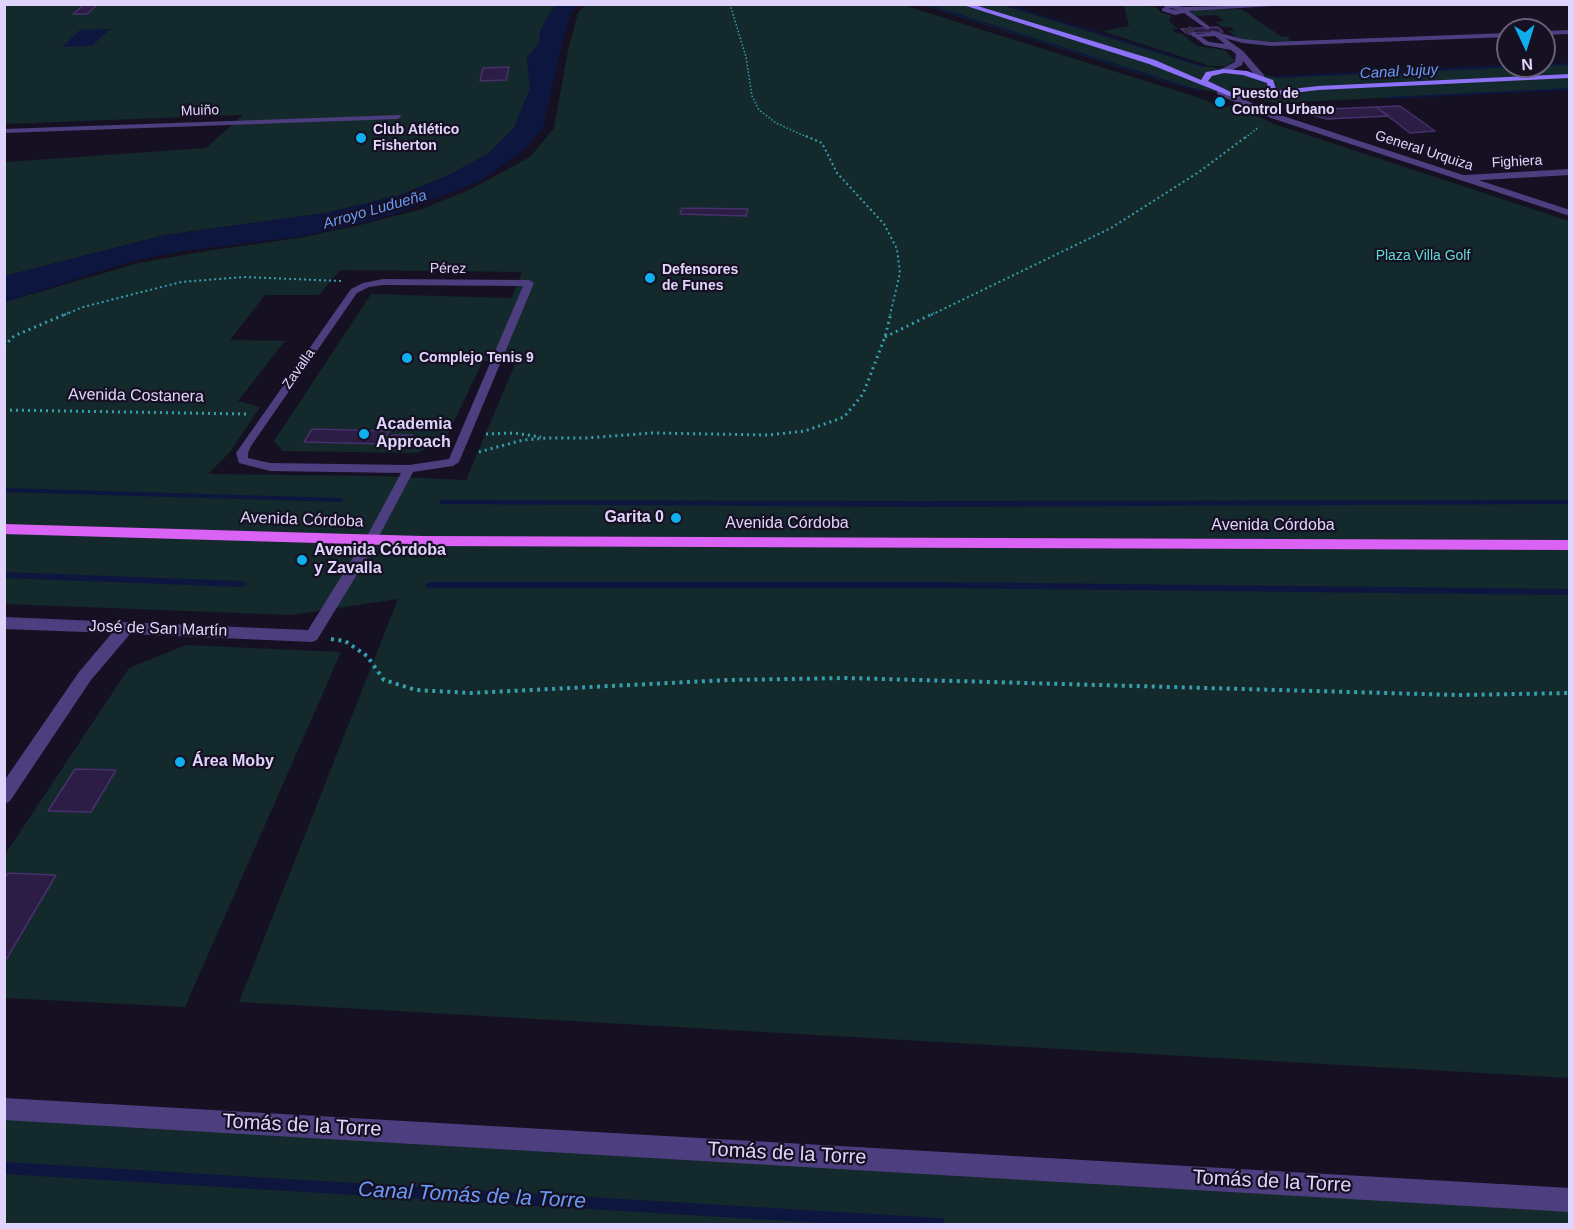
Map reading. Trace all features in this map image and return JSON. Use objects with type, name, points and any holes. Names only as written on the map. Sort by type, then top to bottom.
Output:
[{"type":"main road","points":[[963,4],[1152,62],[1220,92],[1243,96],[1335,87],[1569,76]]},
{"type":"main road","points":[[1152,62],[1220,72],[1244,73],[1296,86],[1335,87]]},
{"type":"main road","points":[[1206,84],[1205,77],[1220,72]]},
{"type":"main road","points":[[1264,79],[1272,87],[1266,94]]},
{"type":"main road","name":"Avenida Córdoba","points":[[4,529],[371,540],[1569,544]]},
{"type":"street","points":[[1171,8],[1304,4]]},
{"type":"street","points":[[1171,8],[1179,19]]},
{"type":"street","points":[[1171,8],[1212,31],[1237,51],[1264,79]]},
{"type":"street","points":[[1193,34],[1207,44],[1237,51]]},
{"type":"street","points":[[1220,72],[1239,63],[1237,51]]},
{"type":"street","name":"General Urquiza","points":[[1220,92],[1272,115],[1569,213]]},
{"type":"street","points":[[1266,94],[1259,102],[1264,110],[1272,115]]},
{"type":"street","name":"Muiño","points":[[4,131],[397,117]]},
{"type":"street","name":"Fighiera","points":[[1466,178],[1569,172]]},
{"type":"street","points":[[312,636],[371,540]]},
{"type":"street","name":"José de San Martín","points":[[4,623],[312,636]]},
{"type":"street","points":[[4,796],[86,676],[126,628]]},
{"type":"street","name":"Tomás de la Torre","points":[[4,1108],[1569,1200]]},
{"type":"lane","points":[[1193,34],[1212,31],[1243,41],[1271,44],[1496,35]]},
{"type":"lane","points":[[1237,51],[1271,44]]},
{"type":"lane","name":"Pérez","points":[[366,285],[383,282],[529,283],[460,446]]},
{"type":"lane","name":"Zavalla","points":[[366,285],[354,291],[266,415],[246,445],[243,460],[270,467],[409,469]]},
{"type":"lane","points":[[371,540],[409,469],[453,462],[460,446]]},
{"type":"path","points":[[460,446],[477,436],[494,433],[548,438],[586,438],[652,433],[768,435],[805,431],[844,417],[863,394],[885,337],[900,273],[897,249],[884,224],[837,172],[822,143],[776,123],[759,110],[752,96],[746,57],[730,4]]},
{"type":"path","points":[[885,337],[1111,228],[1199,171],[1272,115]]},
{"type":"path","points":[[4,346],[14,336],[83,307],[182,282],[244,277],[331,279]]},
{"type":"path","name":"Avenida Costanera","points":[[4,410],[266,415]]},
{"type":"path","points":[[453,462],[497,446],[548,438]]},
{"type":"path","points":[[312,636],[345,641],[367,656],[384,680],[416,690],[471,693],[729,680],[847,678],[1459,695],[1569,693]]},
{"type":"green space","name":"Club Atlético Fisherton","points":[[5,5],[555,5],[541,29],[539,43],[527,58],[530,89],[514,128],[489,153],[449,175],[400,195],[326,213],[165,235],[5,276],[5,162],[206,148],[243,115],[5,124]]},
{"type":"green space","name":"Plaza Villa Golf","points":[[585,5],[903,5],[1203,99],[1222,108],[1232,105],[1277,125],[1569,221],[1569,1078],[239,1002],[398,599],[291,615],[5,604],[5,302],[138,263],[299,238],[356,226],[422,209],[471,189],[530,157],[554,128],[568,50],[578,13]],"holes":[[[340,270],[522,272],[512,298],[371,294],[274,441],[283,451],[417,453],[445,440],[483,361],[516,362],[466,480],[382,476],[208,474],[230,452],[260,407],[238,401],[285,341],[230,340],[265,295],[319,295]]]},
{"type":"green space","points":[[922,5],[1002,5],[1204,66],[1277,77],[1496,67],[1496,78],[1556,78],[1556,65],[1569,64],[1569,89],[1275,103],[1175,85]]},
{"type":"green space","points":[[1124,5],[1155,7],[1162,13],[1171,15],[1169,21],[1178,29],[1172,29],[1175,33],[1181,33],[1197,46],[1225,50],[1235,61],[1225,66],[1210,66],[1102,31],[1129,26]]},
{"type":"green space","points":[[1241,9],[1282,37],[1288,37],[1290,41],[1256,42],[1239,38],[1227,31],[1235,31],[1231,27],[1222,27],[1215,22],[1224,21],[1217,15],[1196,16],[1191,14],[1194,10]]},
{"type":"green space","name":"Área Moby","points":[[186,645],[341,652],[185,1007],[5,998],[4,856],[129,668]]},
{"type":"green space","points":[[4,1109],[1569,1200],[1569,1224],[5,1224]]},
{"type":"water","name":"Arroyo Ludueña","points":[[555,5],[577,5],[571,14],[563,40],[543,128],[525,149],[481,181],[398,213],[343,228],[297,237],[182,251],[132,261],[5,302],[5,276],[165,235],[326,213],[400,195],[449,175],[489,153],[514,128],[530,89],[527,58],[539,43],[541,29]]},
{"type":"water","points":[[110,29],[92,46],[62,47],[80,30]]},
{"type":"building","points":[[85,4],[98,4],[87,14],[73,14]]},
{"type":"building","points":[[1218,27],[1223,32],[1186,33],[1181,29]]},
{"type":"building","points":[[509,67],[506,80],[480,81],[483,68]]},
{"type":"building","points":[[1400,106],[1435,131],[1410,133],[1376,107]]},
{"type":"building","points":[[1376,107],[1389,116],[1327,119],[1312,115],[1306,110]]},
{"type":"building","points":[[682,208],[748,209],[746,216],[680,214]]},
{"type":"building","points":[[312,429],[389,431],[382,444],[304,442]]},
{"type":"building","points":[[392,435],[413,435],[408,444],[388,443]]},
{"type":"building","points":[[75,769],[116,770],[91,812],[48,811]]},
{"type":"building","points":[[8,873],[56,875],[4,963],[4,880]]},
{"type":"waterway","points":[[922,4],[1200,91]]},
{"type":"waterway","name":"Canal Jujuy","points":[[1002,4],[1204,66]]},
{"type":"waterway","name":"Canal Jujuy","points":[[1556,65],[1570,64]]},
{"type":"waterway","name":"Canal Jujuy","points":[[1277,77],[1496,67]]},
{"type":"waterway","points":[[1389,98],[1570,89]]},
{"type":"waterway","points":[[4,490],[340,500]]},
{"type":"waterway","points":[[443,502],[918,504],[1570,502]]},
{"type":"waterway","points":[[4,575],[242,584]]},
{"type":"waterway","points":[[429,585],[938,585],[1570,592]]},
{"type":"waterway","name":"Canal Tomás de la Torre","points":[[4,1168],[939,1224]]},
{"type":"tunnel","points":[[1187,28],[1192,33]]},
{"type":"place","name":"Puesto de Control Urbano","points":[[1220,102]]},
{"type":"place","name":"Club Atlético Fisherton","points":[[361,138]]},
{"type":"place","name":"Defensores de Funes","points":[[650,278]]},
{"type":"place","name":"Complejo Tenis 9","points":[[407,358]]},
{"type":"place","name":"Academia Approach","points":[[364,434]]},
{"type":"place","name":"Garita 0","points":[[676,518]]},
{"type":"place","name":"Avenida Córdoba y Zavalla","points":[[302,560]]},
{"type":"place","name":"Área Moby","points":[[180,762]]}]
